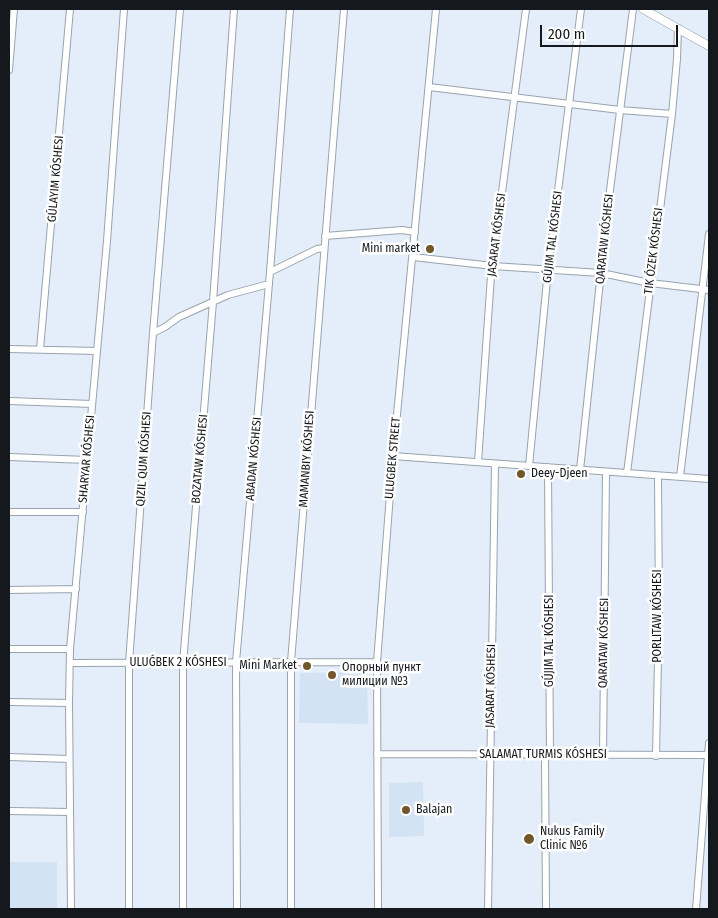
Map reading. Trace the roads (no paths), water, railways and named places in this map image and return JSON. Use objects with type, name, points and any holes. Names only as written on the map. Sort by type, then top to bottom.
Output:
[{"type":"main road","points":[[643,9],[709,46]]},
{"type":"street","points":[[9,70],[14,9]]},
{"type":"street","points":[[40,349],[70,9]]},
{"type":"street","name":"SHARYAR KÓSHESI","points":[[71,909],[70,649],[97,352],[124,9]]},
{"type":"street","points":[[129,909],[129,663],[153,333],[180,9]]},
{"type":"street","name":"BOZATAW KÓSHESI","points":[[183,909],[183,663],[213,302],[234,9]]},
{"type":"street","name":"ABADAN KÓSHESI","points":[[237,909],[236,662],[270,272],[290,9]]},
{"type":"street","name":"MAMANBIY KÓSHESI","points":[[291,909],[291,662],[344,9]]},
{"type":"street","name":"ULUGBEK STREET","points":[[378,909],[377,662],[393,456],[436,9]]},
{"type":"street","name":"JASARAT KÓSHESI","points":[[478,462],[493,266],[526,9]]},
{"type":"street","name":"GÚJIM TAL KÓSHESI","points":[[529,466],[548,270],[582,9]]},
{"type":"street","name":"QARATAW KÓSHESI","points":[[580,470],[632,9]]},
{"type":"street","name":"TIK ÓZEK KÓSHESI","points":[[627,473],[672,114],[678,28]]},
{"type":"street","points":[[429,87],[620,110],[672,114]]},
{"type":"street","points":[[325,236],[402,230],[415,232]]},
{"type":"street","points":[[680,477],[706,290],[709,234]]},
{"type":"street","points":[[270,272],[317,249],[324,248]]},
{"type":"street","points":[[413,257],[493,266],[601,273],[650,283],[706,290]]},
{"type":"street","points":[[153,333],[179,317],[228,295],[269,284]]},
{"type":"street","points":[[9,349],[97,352]]},
{"type":"street","points":[[9,401],[92,404]]},
{"type":"street","points":[[393,456],[709,479]]},
{"type":"street","points":[[9,457],[87,460]]},
{"type":"street","name":"JASARAT KÓSHESI","points":[[488,909],[495,464]]},
{"type":"street","name":"GÚJIM TAL KÓSHESI","points":[[546,909],[548,468]]},
{"type":"street","name":"QARATAW KÓSHESI","points":[[603,755],[606,472]]},
{"type":"street","points":[[656,756],[659,612],[658,476]]},
{"type":"street","points":[[9,512],[83,512]]},
{"type":"street","points":[[9,590],[76,589]]},
{"type":"street","points":[[9,649],[70,649]]},
{"type":"street","name":"ULUǴBEK 2 KÓSHESI","points":[[70,663],[377,662]]},
{"type":"street","points":[[9,702],[69,703]]},
{"type":"street","points":[[696,909],[709,743]]},
{"type":"street","points":[[377,754],[709,756]]},
{"type":"street","points":[[9,758],[69,759]]},
{"type":"street","points":[[9,811],[70,812]]},
{"type":"place","name":"Mini market","points":[[430,249]]},
{"type":"place","name":"Deey-Djeen","points":[[521,474]]},
{"type":"place","name":"Mini Market","points":[[307,666]]},
{"type":"place","name":"Опорный пункт милиции №3","points":[[332,675]]},
{"type":"place","name":"Balajan","points":[[406,810]]},
{"type":"place","name":"Nukus Family Clinic №6","points":[[529,839]]}]
